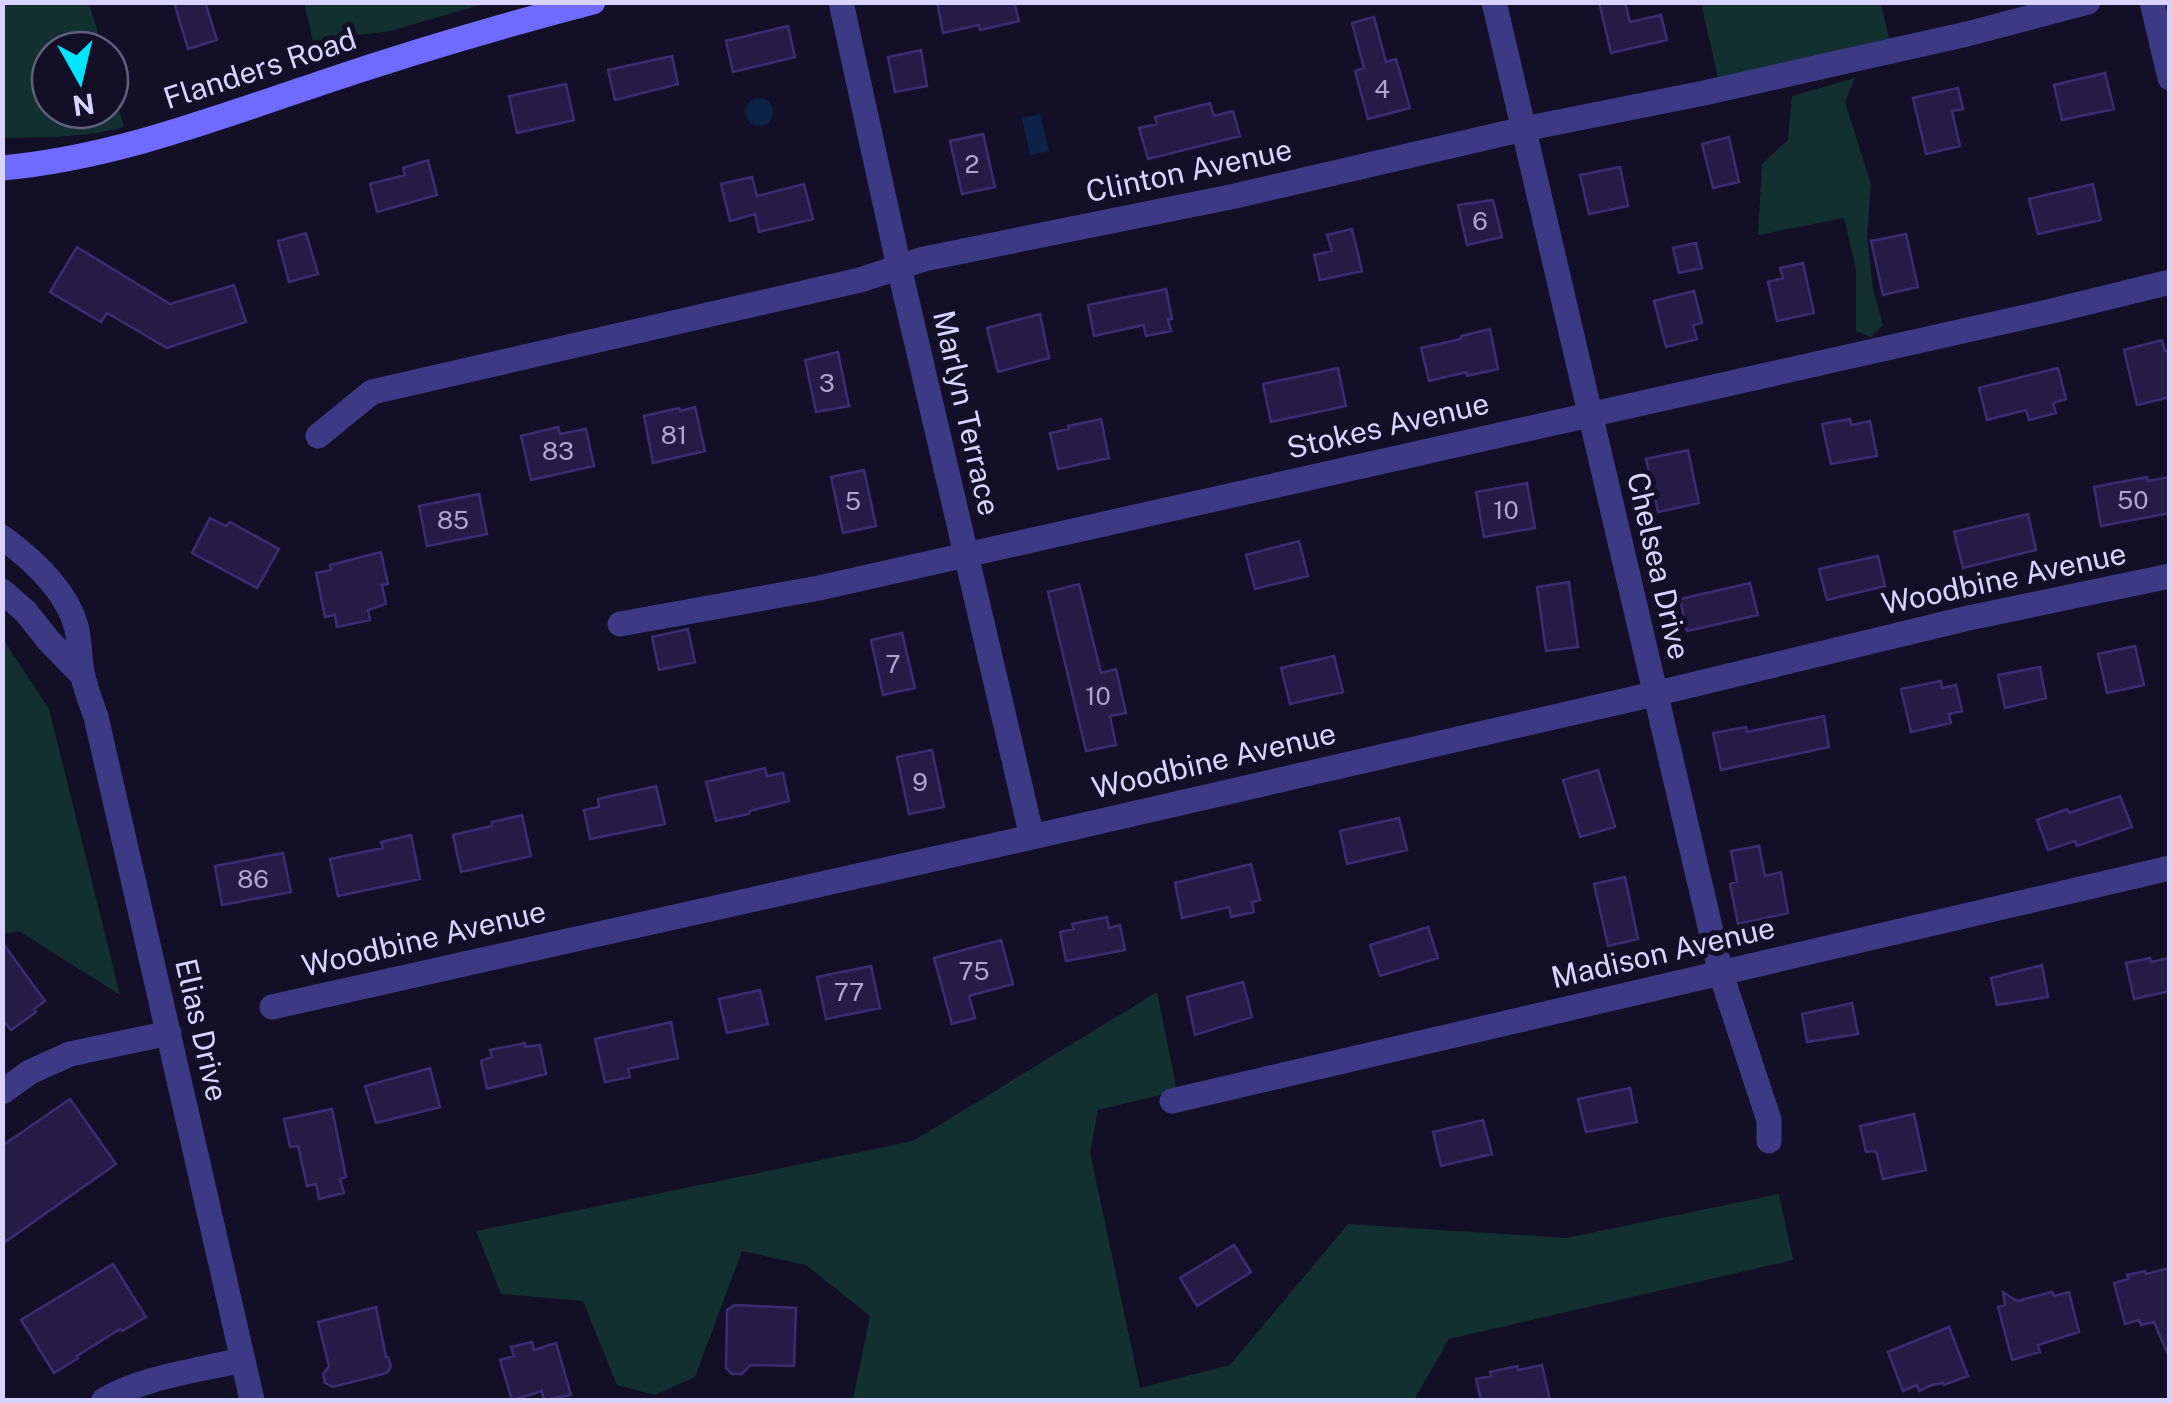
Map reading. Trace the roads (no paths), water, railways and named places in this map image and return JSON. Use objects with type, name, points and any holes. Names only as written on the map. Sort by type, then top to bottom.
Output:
[{"type":"main road","name":"Flanders Road","points":[[2,168],[52,163],[116,149],[367,67],[593,2]]},
{"type":"street","name":"Marlyn Terrace","points":[[840,2],[1032,837]]},
{"type":"street","name":"Chelsea Drive","points":[[1494,2],[1721,974],[1769,1120],[1769,1141]]},
{"type":"street","name":"Clinton Avenue","points":[[318,436],[372,392],[860,280],[924,258],[1235,196],[1524,128],[1968,34],[2088,2]]},
{"type":"street","points":[[2152,2],[2170,78]]},
{"type":"street","name":"Stokes Avenue","points":[[620,624],[819,588],[2052,312],[2170,282]]},
{"type":"street","name":"Elias Drive","points":[[2,537],[39,568],[70,610],[76,626],[82,675],[96,717],[252,1400]]},
{"type":"street","name":"Woodbine Avenue","points":[[272,1007],[1032,837],[1964,619],[2170,576]]},
{"type":"street","name":"Elias Drive","points":[[2,591],[82,675]]},
{"type":"street","name":"Madison Avenue","points":[[1172,1102],[2170,868]]},
{"type":"street","points":[[2,1092],[30,1072],[70,1054],[169,1033]]},
{"type":"street","points":[[104,1400],[150,1382],[241,1360]]},
{"type":"water","points":[[759,98],[769,102],[773,112],[769,122],[759,126],[749,122],[745,112],[749,102]]},
{"type":"water","points":[[1040,114],[1049,151],[1030,155],[1022,118]]}]
